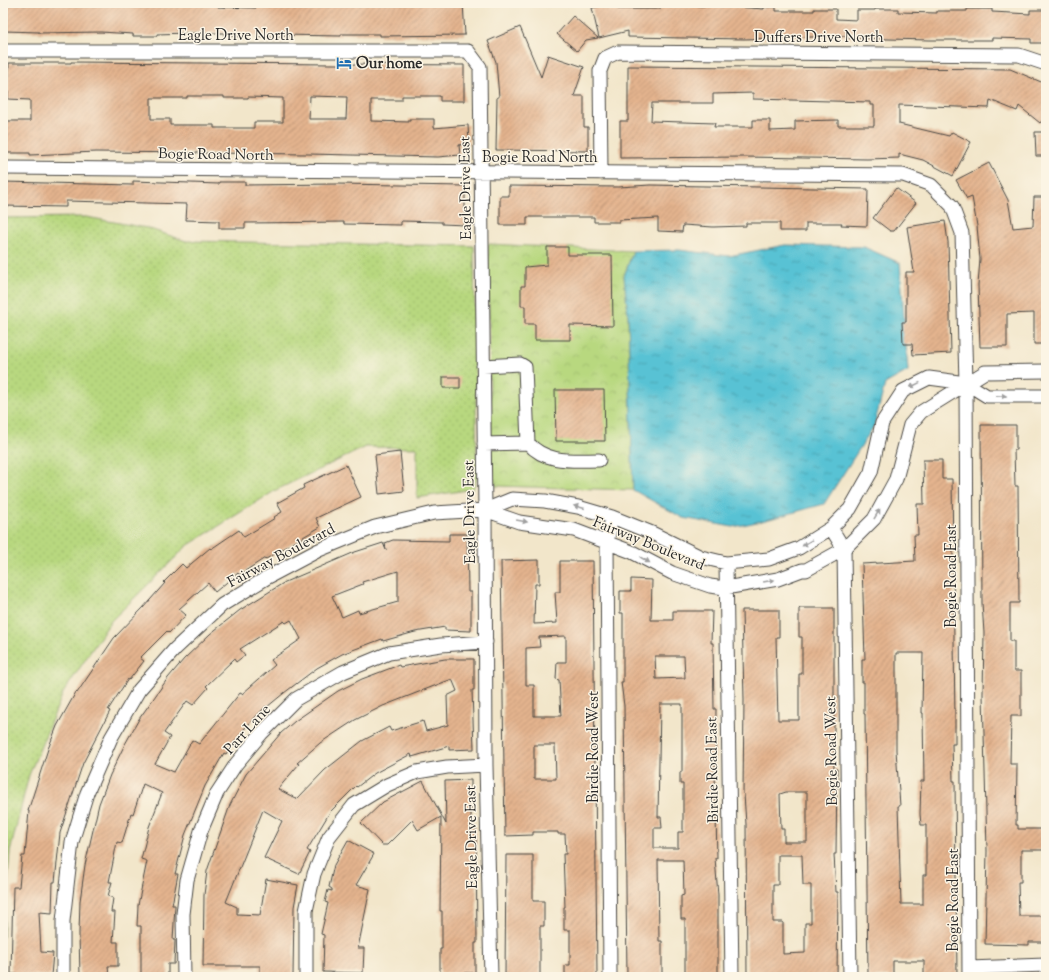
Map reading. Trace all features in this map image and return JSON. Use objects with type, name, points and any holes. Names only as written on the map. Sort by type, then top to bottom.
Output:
[{"type":"street","name":"Eagle Drive North","points":[[3,51],[468,51]]},
{"type":"street","name":"Eagle Drive East","points":[[468,51],[480,67],[486,765],[491,977]]},
{"type":"street","name":"Duffers Drive North","points":[[601,173],[600,70],[605,58],[618,52],[1019,55],[1046,64]]},
{"type":"street","name":"Bogie Road North","points":[[3,168],[903,176],[931,185]]},
{"type":"street","name":"Bogie Road East","points":[[931,185],[952,206],[962,233],[966,383],[970,973]]},
{"type":"street","points":[[483,366],[520,364],[525,367],[528,443],[532,448],[554,460],[599,460]]},
{"type":"street","name":"Fairway Boulevard","points":[[485,510],[519,522],[574,530],[632,552],[672,573],[710,586],[726,588],[778,579],[802,570],[806,570],[844,548],[874,519],[896,479],[910,425],[921,412],[985,372],[1046,371]]},
{"type":"street","name":"Fairway Boulevard","points":[[63,977],[64,921],[72,842],[87,793],[111,738],[139,690],[175,649],[222,606],[268,576],[319,550],[375,527],[434,513],[485,510],[512,499],[545,500],[578,507],[612,517],[652,533],[701,557],[726,563],[769,559],[799,548],[831,528],[850,509],[871,472],[882,423],[903,391],[929,378],[966,383],[987,396],[1046,396]]},
{"type":"street","points":[[484,444],[528,443]]},
{"type":"street","name":"Birdie Road West","points":[[610,977],[607,543],[612,517]]},
{"type":"street","points":[[831,528],[844,548]]},
{"type":"street","name":"Bogie Road West","points":[[844,548],[850,977]]},
{"type":"street","name":"Birdie Road East","points":[[726,563],[732,977]]},
{"type":"street","name":"Parr Lane","points":[[184,977],[183,914],[187,880],[201,831],[217,793],[236,764],[261,734],[296,699],[343,672],[389,653],[441,645],[486,642]]},
{"type":"street","points":[[306,977],[306,911],[314,874],[329,837],[354,805],[387,785],[417,772],[448,767],[486,765]]},
{"type":"street","points":[[970,973],[1046,965]]},
{"type":"green space","points":[[86,217],[147,228],[186,241],[474,246],[477,478],[473,489],[417,498],[417,448],[366,447],[276,490],[187,546],[111,621],[63,693],[29,775],[10,852],[3,937],[3,218]]},
{"type":"green space","points":[[488,244],[633,251],[624,276],[628,315],[633,490],[495,486],[491,474]]},
{"type":"water","points":[[785,245],[864,247],[900,263],[908,371],[885,384],[874,426],[824,504],[766,520],[733,527],[683,518],[633,490],[628,315],[624,276],[633,251],[679,250],[729,256]]},
{"type":"building","points":[[4,3],[218,3],[218,7],[256,8],[256,3],[432,3],[432,5],[463,3],[465,35],[380,36],[380,34],[341,34],[341,36],[280,35],[280,37],[224,36],[224,33],[187,33],[157,34],[157,36],[133,36],[133,34],[101,32],[39,33],[4,31]]},
{"type":"building","points":[[616,3],[618,9],[660,9],[660,6],[722,6],[764,9],[764,7],[776,7],[776,11],[814,11],[814,9],[836,9],[836,19],[857,20],[857,10],[875,9],[898,9],[898,12],[937,13],[937,11],[992,9],[992,12],[1030,14],[1030,10],[1046,10],[1046,43],[1031,43],[1031,39],[992,38],[992,40],[930,40],[846,38],[846,36],[744,39],[628,37],[628,31],[599,38],[592,8]]},
{"type":"building","points":[[573,16],[598,38],[586,40],[577,51],[557,34]]},
{"type":"building","points":[[520,27],[541,77],[548,55],[584,67],[574,96],[584,96],[584,127],[588,127],[588,151],[496,150],[497,97],[499,97],[496,62],[488,41]]},
{"type":"building","points":[[9,63],[464,65],[464,101],[440,101],[440,96],[402,96],[402,100],[371,100],[371,121],[409,122],[409,119],[434,119],[434,128],[468,125],[469,144],[459,145],[460,155],[438,157],[96,152],[30,155],[30,153],[3,153],[3,121],[30,121],[30,100],[8,99]],"holes":[[[187,96],[224,96],[224,98],[283,98],[283,122],[254,122],[254,128],[214,128],[214,125],[170,125],[170,119],[151,119],[151,98],[187,98]],[[310,96],[347,97],[346,119],[309,119]]]},
{"type":"building","points":[[628,66],[1010,69],[1046,84],[1046,116],[1040,123],[1019,106],[1017,111],[990,100],[989,108],[899,105],[899,124],[949,136],[952,132],[971,142],[953,176],[923,160],[899,154],[899,158],[867,159],[745,157],[620,158],[620,121],[628,121]],"holes":[[[753,93],[753,99],[870,102],[870,105],[874,105],[874,126],[838,126],[838,120],[795,121],[795,130],[770,131],[770,120],[753,120],[753,127],[714,127],[715,123],[651,121],[652,103],[713,103],[713,94]]]},
{"type":"building","points":[[1035,132],[1046,132],[1046,156],[1036,156]]},
{"type":"building","points":[[989,163],[1008,200],[1013,228],[1033,226],[1034,197],[1046,197],[1046,344],[1034,344],[1034,313],[1007,314],[1007,347],[980,347],[978,285],[980,259],[977,226],[972,197],[967,199],[956,180]]},
{"type":"building","points":[[133,181],[219,184],[219,182],[245,182],[245,185],[337,184],[465,186],[465,225],[442,224],[442,222],[401,221],[401,225],[344,224],[344,222],[245,223],[245,228],[219,228],[219,221],[186,220],[187,204],[66,201],[66,207],[3,206],[3,182],[133,185]]},
{"type":"building","points":[[650,185],[868,189],[867,226],[841,225],[842,223],[806,223],[806,231],[780,231],[780,223],[746,223],[746,226],[713,227],[683,225],[682,232],[658,231],[658,218],[619,220],[619,222],[594,222],[594,217],[527,217],[527,225],[500,225],[500,196],[509,196],[509,186],[619,187]]},
{"type":"building","points":[[896,188],[916,203],[894,231],[890,231],[873,218]]},
{"type":"building","points":[[945,221],[948,242],[951,353],[913,355],[912,344],[903,344],[902,322],[906,322],[906,272],[914,272],[907,227]]},
{"type":"building","points":[[547,247],[568,247],[568,255],[612,255],[613,326],[570,325],[570,340],[535,340],[535,324],[525,324],[525,306],[521,306],[521,286],[525,286],[525,267],[547,265]]},
{"type":"building","points":[[443,377],[460,377],[460,388],[443,388]]},
{"type":"building","points":[[555,390],[604,390],[605,441],[556,441]]},
{"type":"building","points":[[981,425],[1016,425],[1016,450],[1014,450],[1015,486],[1018,486],[1019,603],[1010,603],[1010,641],[1014,641],[1014,671],[1021,671],[1021,716],[1011,716],[1010,764],[1017,764],[1016,825],[1018,825],[1018,829],[1046,829],[1046,850],[1021,850],[1021,882],[1018,882],[1019,916],[1046,916],[1046,942],[1029,942],[1029,945],[985,944],[987,851],[983,694],[984,633],[982,603]]},
{"type":"building","points":[[400,452],[404,491],[379,494],[375,455]]},
{"type":"building","points":[[923,460],[942,460],[942,479],[952,479],[955,744],[952,744],[953,781],[955,781],[957,977],[924,977],[924,961],[893,961],[893,977],[868,977],[865,714],[864,682],[862,682],[862,659],[865,659],[862,564],[915,561],[914,535],[918,535],[917,504],[924,504]],"holes":[[[896,653],[923,653],[922,713],[924,781],[921,781],[920,814],[921,825],[926,825],[926,875],[923,875],[923,904],[901,904],[898,806],[900,806],[896,750]]]},
{"type":"building","points":[[346,465],[361,497],[316,518],[320,527],[266,559],[265,558],[239,575],[238,573],[215,592],[208,583],[179,609],[186,615],[169,633],[167,631],[140,658],[144,661],[129,680],[128,679],[108,710],[110,711],[83,763],[60,833],[55,882],[53,882],[52,913],[39,912],[41,952],[53,953],[51,976],[11,974],[13,887],[19,887],[22,856],[25,856],[28,811],[57,726],[76,692],[77,693],[114,638],[182,564],[186,568],[210,548],[211,549],[239,530],[244,537],[282,512],[277,503],[304,488],[303,485]]},
{"type":"building","points":[[449,534],[467,534],[468,592],[471,592],[471,631],[445,630],[445,627],[415,632],[383,641],[382,639],[342,654],[317,668],[267,707],[266,706],[245,728],[226,754],[224,753],[205,786],[185,835],[175,874],[178,874],[172,905],[175,905],[173,940],[175,940],[174,964],[168,964],[168,977],[141,977],[141,926],[137,926],[138,905],[147,861],[141,859],[149,827],[162,793],[143,784],[133,814],[131,813],[122,843],[117,842],[109,882],[112,882],[108,896],[113,898],[111,912],[115,912],[113,942],[118,942],[118,966],[108,966],[109,977],[80,977],[80,901],[85,865],[99,804],[110,775],[139,719],[168,678],[184,659],[210,634],[240,610],[285,582],[355,552],[383,543],[386,550],[385,543],[393,540],[449,541]],"holes":[[[398,571],[398,602],[359,613],[358,610],[342,617],[332,596],[363,584],[362,582]],[[291,620],[301,639],[271,660],[275,665],[242,694],[240,693],[199,744],[192,740],[174,772],[155,764],[170,737],[164,733],[187,701],[193,705],[208,688],[206,686],[234,659],[236,662],[245,655],[240,649],[284,621],[286,623]]]},
{"type":"building","points":[[539,560],[539,584],[535,584],[534,624],[557,623],[555,592],[560,592],[560,561],[593,561],[597,977],[565,977],[565,965],[570,965],[570,930],[564,930],[565,907],[563,854],[566,854],[565,834],[558,834],[558,832],[533,832],[533,835],[505,836],[501,561]],"holes":[[[566,636],[566,662],[557,662],[556,679],[559,680],[561,716],[534,716],[534,685],[526,685],[526,648],[540,647],[539,637]],[[534,745],[555,745],[556,779],[534,779]]]},
{"type":"building","points":[[631,579],[652,580],[651,620],[673,620],[673,611],[712,611],[711,643],[713,643],[714,709],[716,709],[715,772],[717,858],[715,858],[718,895],[718,977],[685,977],[685,919],[681,919],[681,896],[684,895],[683,860],[658,860],[659,941],[662,941],[662,977],[627,977],[624,706],[621,682],[623,682],[623,613],[620,613],[620,591],[631,591]],"holes":[[[655,656],[684,656],[685,678],[656,679]],[[660,704],[682,704],[682,772],[680,772],[680,784],[683,784],[683,832],[678,832],[678,848],[654,848],[654,828],[662,828],[661,817],[658,817]]]},
{"type":"building","points":[[834,608],[834,769],[837,769],[836,854],[834,854],[836,892],[838,892],[837,977],[747,977],[746,824],[743,794],[744,700],[742,610],[779,610],[779,637],[776,637],[778,720],[799,720],[799,674],[802,674],[802,637],[799,637],[799,609]],"holes":[[[786,792],[807,792],[807,842],[784,842],[784,829],[781,829],[780,794]],[[778,855],[802,855],[803,885],[811,885],[811,923],[805,923],[805,953],[783,954],[783,922],[773,922],[773,885],[778,885]]]},
{"type":"building","points":[[445,659],[474,659],[474,690],[472,690],[474,749],[449,750],[449,746],[412,757],[411,754],[375,773],[357,787],[356,786],[330,812],[307,850],[310,852],[299,874],[264,858],[282,821],[263,810],[226,902],[237,907],[237,914],[260,915],[266,879],[298,885],[294,907],[293,976],[260,976],[260,966],[203,966],[204,895],[207,871],[230,805],[246,774],[281,733],[295,721],[338,691],[362,679],[399,665],[400,667]],"holes":[[[452,679],[457,691],[447,696],[448,725],[426,731],[423,721],[391,731],[389,727],[362,741],[325,770],[297,799],[278,789],[299,764],[297,763],[320,743],[355,720],[383,706]]]},
{"type":"building","points":[[471,780],[471,827],[476,827],[477,943],[475,943],[475,973],[440,973],[440,949],[442,949],[442,911],[440,911],[441,817],[418,830],[412,820],[387,845],[382,845],[361,823],[383,802],[423,781],[446,824],[445,781]]},
{"type":"building","points":[[348,840],[374,854],[356,885],[370,889],[358,948],[364,948],[363,973],[323,972],[324,935],[321,934],[328,903],[325,902],[328,890],[332,891],[329,887],[334,865]]},
{"type":"building","points":[[506,855],[533,855],[533,901],[544,901],[544,926],[540,926],[540,977],[505,977]]},
{"type":"place","name":"Our home","points":[[344,63]]}]
